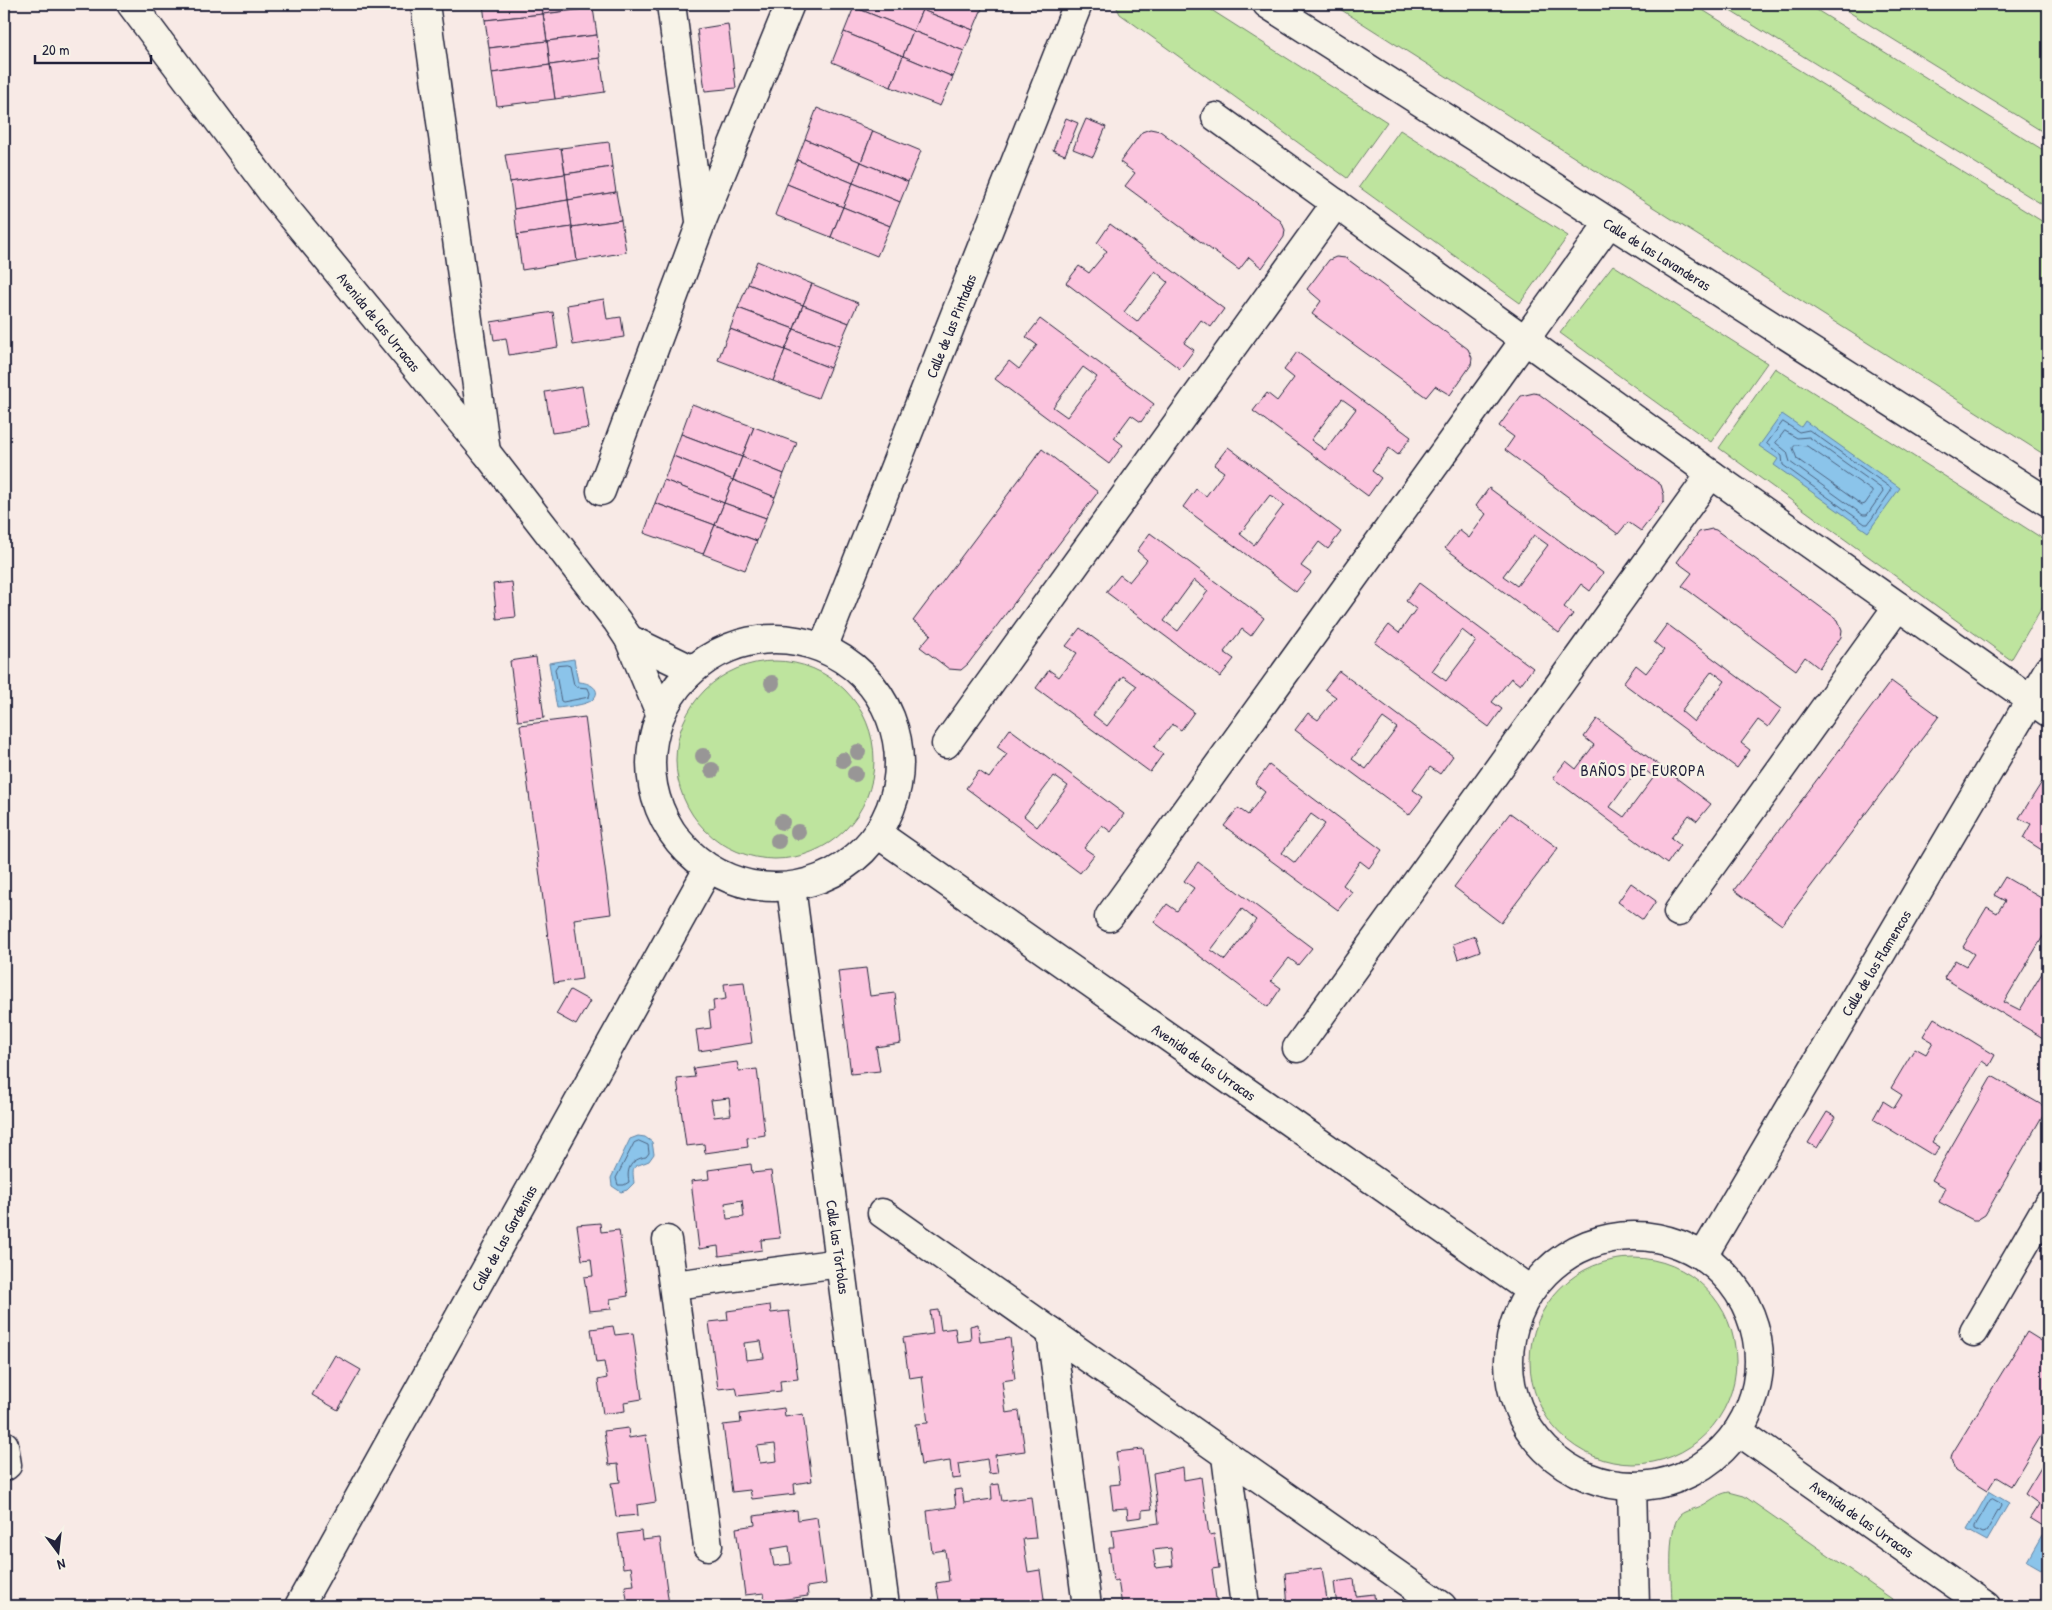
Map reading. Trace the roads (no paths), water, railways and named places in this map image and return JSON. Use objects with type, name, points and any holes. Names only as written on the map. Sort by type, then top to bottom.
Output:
[{"type":"street","name":"Avenida de las Urracas","points":[[131,4],[272,192],[486,452],[629,638],[660,713]]},
{"type":"street","points":[[425,4],[486,452]]},
{"type":"street","points":[[671,4],[701,223]]},
{"type":"street","points":[[601,491],[701,223],[790,4]]},
{"type":"street","name":"Calle de las Pintadas","points":[[823,648],[1078,4]]},
{"type":"street","name":"Calle de las Lavanderas","points":[[1267,4],[2048,502]]},
{"type":"street","points":[[1216,117],[1711,474],[2040,706]]},
{"type":"street","points":[[946,744],[1336,203]]},
{"type":"street","points":[[1109,917],[1609,223]]},
{"type":"street","points":[[1297,1048],[1711,474]]},
{"type":"street","points":[[1678,912],[1898,606]]},
{"type":"street","name":"Avenida de las Urracas","points":[[629,638],[692,669]]},
{"type":"street","points":[[777,638],[823,648],[860,671],[887,707],[900,749],[896,793],[878,834],[861,854],[840,870],[816,881],[791,887],[748,886],[708,869],[675,840],[654,800],[649,756],[660,713],[673,689],[692,669],[731,645],[777,638]]},
{"type":"street","name":"Calle de los Flamencos","points":[[1703,1256],[2040,706],[2048,670]]},
{"type":"street","name":"Avenida de las Urracas","points":[[878,834],[1530,1290]]},
{"type":"street","name":"Calle de Las Gardenias","points":[[299,1606],[708,869]]},
{"type":"street","name":"Calle las Tórtolas","points":[[791,887],[885,1606]]},
{"type":"street","points":[[1974,1332],[2048,1204]]},
{"type":"street","points":[[882,1213],[1442,1606]]},
{"type":"street","points":[[1641,1236],[1673,1242],[1703,1256],[1724,1274],[1742,1297],[1754,1322],[1759,1350],[1758,1379],[1751,1406],[1738,1431],[1718,1455],[1692,1472],[1662,1483],[1632,1486],[1602,1483],[1574,1472],[1550,1455],[1530,1432],[1516,1407],[1509,1378],[1508,1348],[1515,1319],[1530,1290],[1550,1268],[1577,1249],[1608,1239],[1641,1236]]},
{"type":"street","points":[[667,1240],[708,1546]]},
{"type":"street","points":[[674,1285],[840,1263]]},
{"type":"street","points":[[1052,1332],[1086,1606]]},
{"type":"street","name":"Avenida de las Urracas","points":[[1738,1431],[1986,1606]]},
{"type":"street","points":[[4,1445],[8,1465],[4,1467]]},
{"type":"street","points":[[1226,1456],[1245,1606]]},
{"type":"street","points":[[1632,1486],[1635,1606]]},
{"type":"water","points":[[1782,414],[1801,427],[1805,421],[1900,488],[1868,532],[1774,465],[1778,459],[1759,446]]},
{"type":"water","points":[[574,659],[578,682],[587,683],[594,687],[596,690],[595,696],[586,703],[557,708],[549,663]]},
{"type":"water","points":[[638,1136],[645,1137],[652,1142],[654,1154],[649,1161],[634,1168],[634,1183],[627,1190],[621,1192],[612,1186],[611,1178],[630,1139]]},
{"type":"water","points":[[1989,1491],[2009,1503],[1987,1541],[1967,1530]]},
{"type":"water","points":[[2042,1535],[2048,1539],[2048,1573],[2027,1561]]},
{"type":"district","name":"BAÑOS DE EUROPA","points":[[1643,770]]}]
